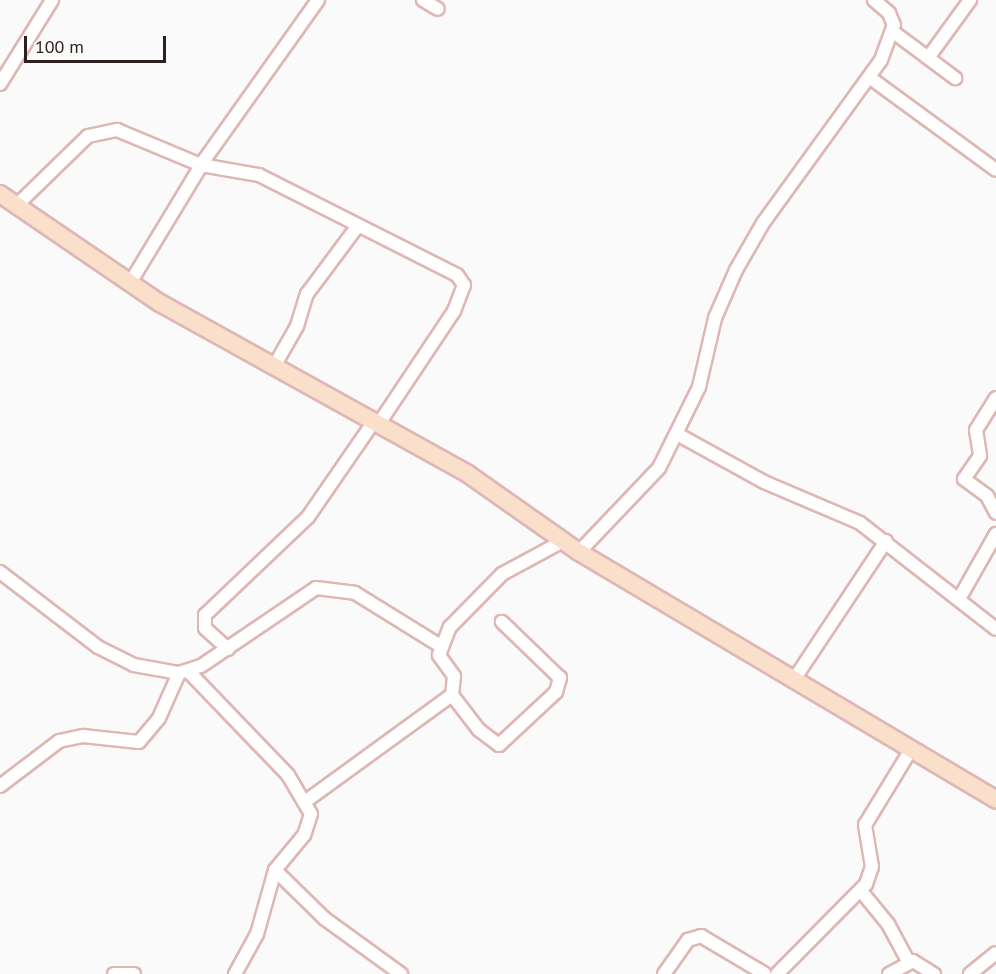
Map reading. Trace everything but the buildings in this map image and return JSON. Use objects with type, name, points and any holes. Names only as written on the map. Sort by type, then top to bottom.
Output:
[{"type":"main road","points":[[0,194],[130,282],[468,474],[579,552],[996,800]]},
{"type":"street","points":[[0,84],[52,0]]},
{"type":"street","points":[[130,282],[201,165],[318,0]]},
{"type":"street","points":[[423,0],[438,9]]},
{"type":"street","points":[[579,552],[646,486],[677,434],[699,387],[715,318],[736,270],[763,223],[869,77],[892,31],[889,13],[874,0]]},
{"type":"street","points":[[928,58],[970,0]]},
{"type":"street","points":[[892,31],[955,78]]},
{"type":"street","points":[[869,77],[996,170]]},
{"type":"street","points":[[17,205],[96,131],[133,132],[201,165],[259,175],[357,227],[457,275],[464,285],[454,311],[308,517],[205,615],[204,628],[228,649]]},
{"type":"street","points":[[276,363],[297,326],[307,294],[357,227]]},
{"type":"street","points":[[996,398],[976,430],[980,456],[964,479],[987,496],[996,513]]},
{"type":"street","points":[[677,434],[764,482],[847,516],[886,541],[996,629]]},
{"type":"street","points":[[959,599],[996,534]]},
{"type":"street","points":[[502,622],[560,678],[556,692],[500,745],[479,730],[452,695],[453,676],[439,656],[439,645],[462,612],[502,574],[563,541]]},
{"type":"street","points":[[794,681],[886,541]]},
{"type":"street","points":[[0,572],[98,647],[134,664],[184,672],[266,750],[306,801],[310,824],[275,870],[257,933],[235,974]]},
{"type":"street","points":[[0,786],[59,741],[83,735],[139,742],[159,718],[184,672],[228,649],[316,588],[355,593],[439,645]]},
{"type":"street","points":[[306,801],[452,695]]},
{"type":"street","points":[[777,974],[861,891],[872,867],[865,825],[912,748]]},
{"type":"street","points":[[275,870],[325,919],[401,974]]},
{"type":"street","points":[[861,891],[888,924],[908,961]]},
{"type":"street","points":[[664,974],[688,940],[701,936],[765,974]]},
{"type":"street","points":[[970,974],[996,953]]},
{"type":"street","points":[[889,974],[908,961],[918,962],[934,974]]},
{"type":"street","points":[[114,974],[134,974]]}]
